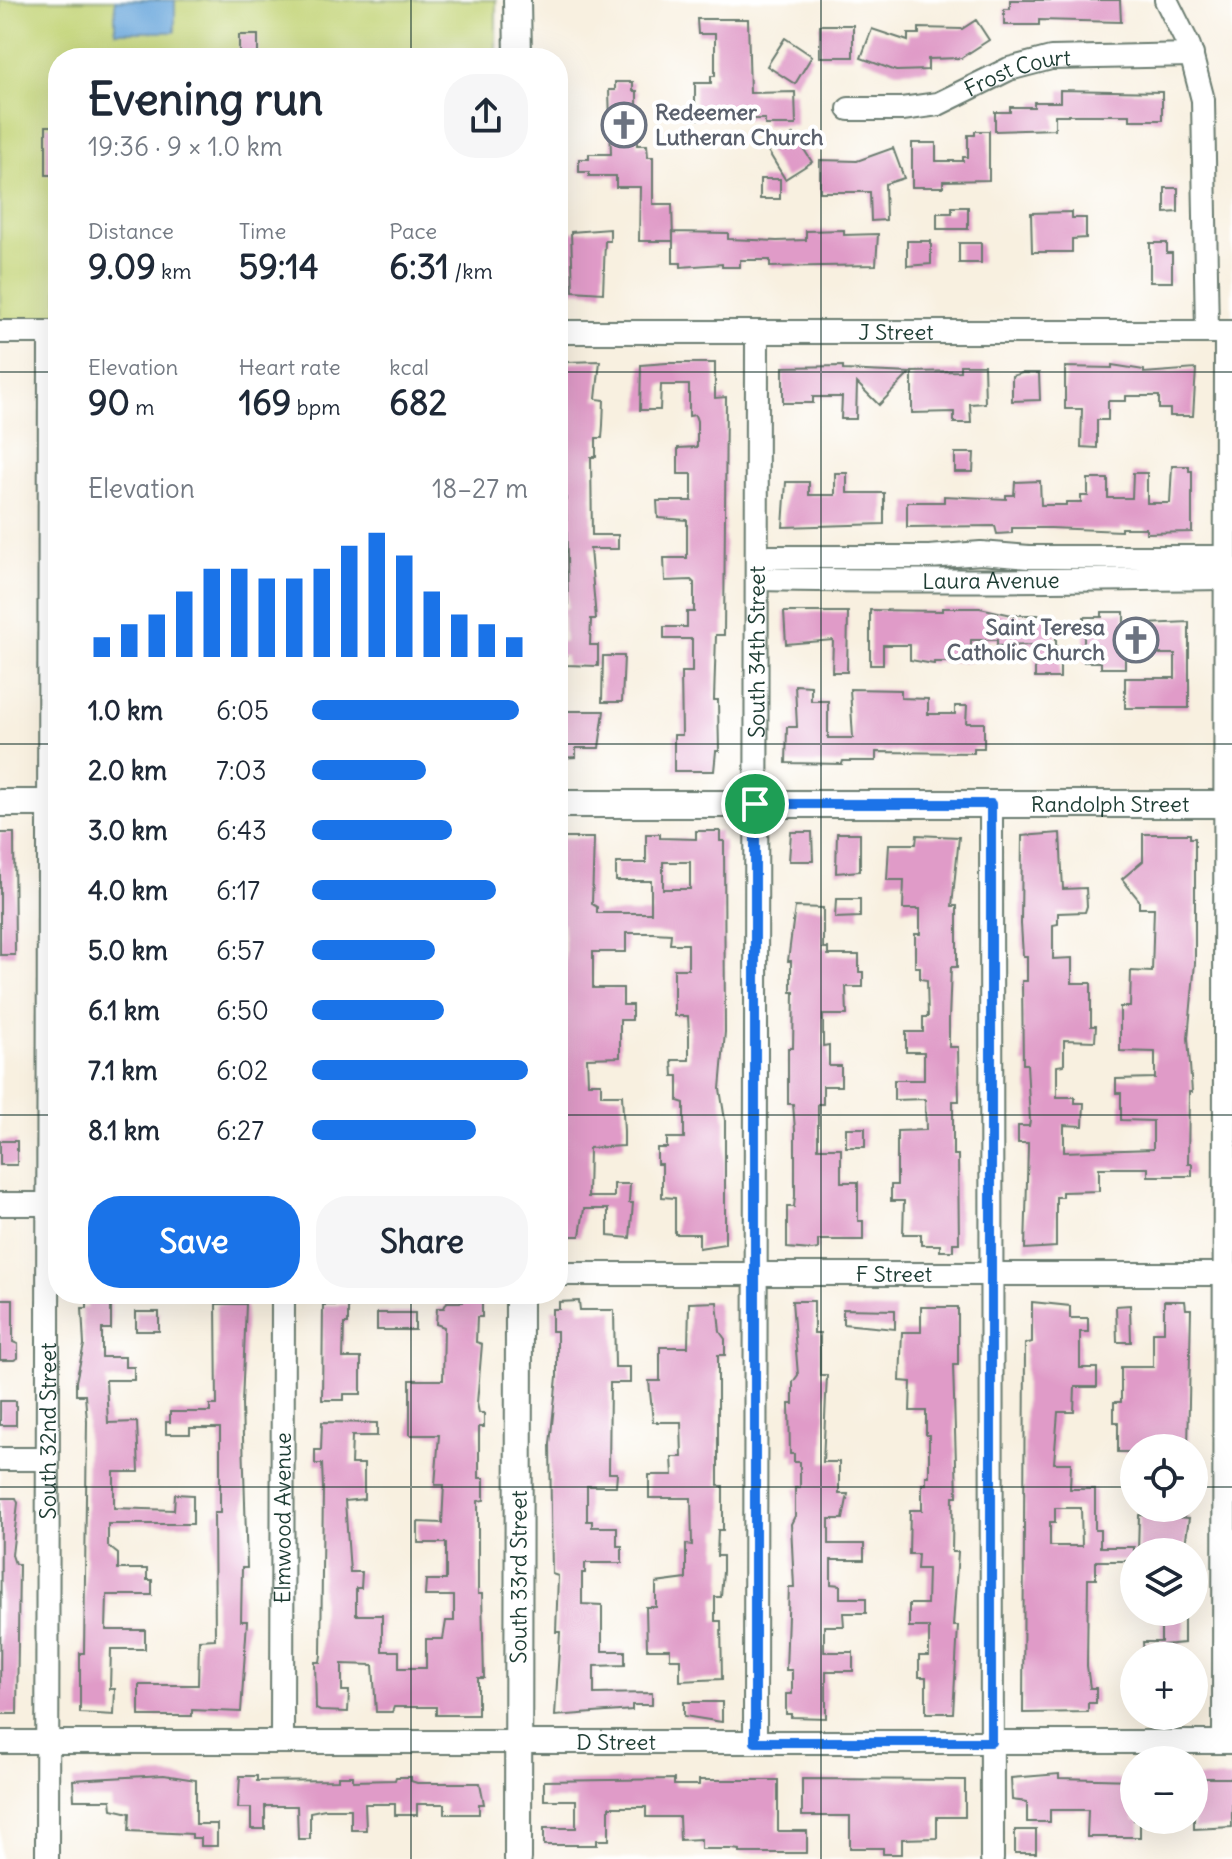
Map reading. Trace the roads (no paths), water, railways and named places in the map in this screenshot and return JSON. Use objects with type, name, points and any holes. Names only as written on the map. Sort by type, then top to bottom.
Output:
[{"type":"main road","points":[[517,0],[518,48]]},
{"type":"main road","points":[[0,803],[48,803]]},
{"type":"main road","name":"Randolph Street","points":[[568,804],[1228,804]]},
{"type":"main road","name":"South 33rd Street","points":[[518,1859],[519,1304]]},
{"type":"street","points":[[1166,0],[1192,55],[1205,117],[1221,332],[1228,804],[1228,1742]]},
{"type":"street","name":"Frost Court","points":[[849,109],[902,109],[938,104],[961,96],[1009,69],[1051,58],[1192,55]]},
{"type":"street","points":[[0,332],[48,332]]},
{"type":"street","name":"J Street","points":[[568,332],[1221,332]]},
{"type":"street","name":"South 34th Street","points":[[755,1742],[757,332]]},
{"type":"street","name":"Laura Avenue","points":[[757,568],[929,568],[981,583],[1029,568],[1225,567]]},
{"type":"street","points":[[991,804],[992,1859]]},
{"type":"street","points":[[0,1204],[48,1204]]},
{"type":"street","name":"F Street","points":[[568,1274],[1228,1274]]},
{"type":"street","name":"South 32nd Street","points":[[47,1859],[47,1459],[52,1304]]},
{"type":"street","name":"Elmwood Avenue","points":[[282,1742],[283,1304]]},
{"type":"street","points":[[0,1459],[47,1459]]},
{"type":"street","name":"D Street","points":[[0,1742],[1228,1742]]},
{"type":"water","points":[[115,0],[175,0],[175,32],[115,32]]},
{"type":"place","name":"Redeemer Lutheran Church","points":[[624,125]]},
{"type":"place","name":"Saint Teresa Catholic Church","points":[[1136,640]]}]
